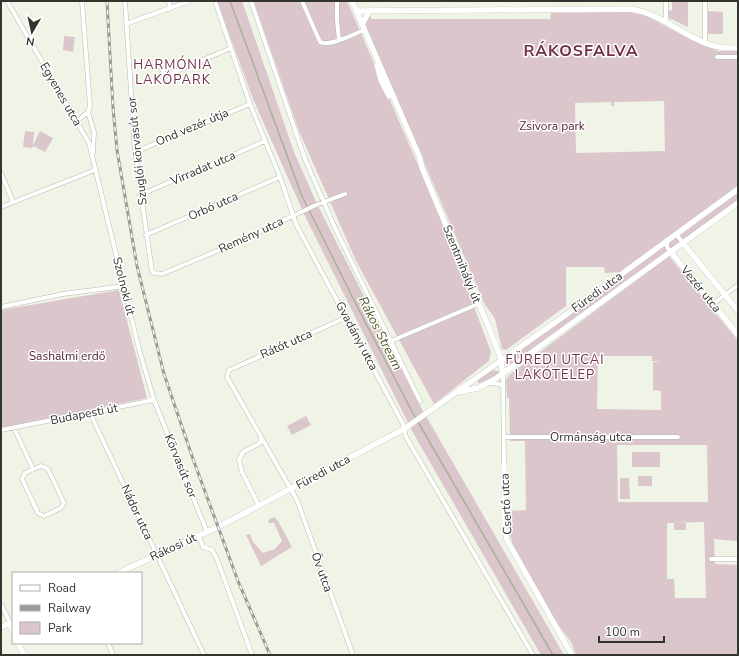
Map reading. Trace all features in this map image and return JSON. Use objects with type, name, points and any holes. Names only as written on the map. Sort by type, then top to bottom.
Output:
[{"type":"street","name":"Egyenes utca","points":[[7,1],[89,143],[95,170]]},
{"type":"street","points":[[77,121],[88,112],[90,106],[82,1]]},
{"type":"street","name":"Szuglói körvasút sor","points":[[125,1],[135,152],[152,271],[156,274]]},
{"type":"street","points":[[169,1],[170,9]]},
{"type":"street","points":[[126,24],[189,1]]},
{"type":"street","name":"Gvadányi utca","points":[[215,1],[250,104],[280,177],[293,215],[347,317],[404,429],[406,437],[533,655]]},
{"type":"street","points":[[251,1],[305,159],[324,202],[420,400]]},
{"type":"street","points":[[302,1],[320,42],[324,44],[339,40],[363,27],[370,10]]},
{"type":"street","points":[[338,1],[337,20],[339,40]]},
{"type":"street","name":"Szentmihályi út","points":[[352,1],[376,57],[380,80],[396,106],[421,161],[422,168],[489,328],[501,361]]},
{"type":"street","points":[[666,1],[666,23]]},
{"type":"street","points":[[705,1],[705,44]]},
{"type":"street","points":[[356,11],[629,9],[648,13],[705,44],[718,47],[738,48]]},
{"type":"street","points":[[162,69],[165,76],[231,48]]},
{"type":"street","points":[[717,57],[738,57]]},
{"type":"street","name":"Ond vezér útja","points":[[135,152],[250,104]]},
{"type":"street","points":[[88,112],[94,132],[95,142],[93,156]]},
{"type":"street","name":"Virradat utca","points":[[140,195],[265,141]]},
{"type":"street","points":[[1,207],[95,170]]},
{"type":"street","name":"Szolnoki út","points":[[95,170],[139,349],[154,400]]},
{"type":"street","points":[[1,173],[13,202]]},
{"type":"street","name":"Orbó utca","points":[[146,235],[280,177]]},
{"type":"street","name":"Füredi utca","points":[[207,532],[404,429],[501,361],[738,189]]},
{"type":"street","name":"Remény utca","points":[[156,274],[162,274],[313,206],[345,194]]},
{"type":"street","name":"Füredi utca","points":[[454,394],[490,383],[738,203]]},
{"type":"street","name":"Vezér utca","points":[[676,234],[738,311]]},
{"type":"street","name":"Vezér utca","points":[[667,241],[667,247],[738,335]]},
{"type":"street","points":[[1,307],[62,294],[124,286]]},
{"type":"street","points":[[713,304],[738,286]]},
{"type":"street","points":[[392,341],[478,304]]},
{"type":"street","name":"Rátót utca","points":[[261,437],[227,377],[227,373],[234,368],[347,317]]},
{"type":"street","name":"Csertő utca","points":[[501,361],[504,387],[504,526],[507,540],[572,655]]},
{"type":"street","points":[[490,383],[499,384],[504,387]]},
{"type":"street","name":"Budapesti út","points":[[1,430],[154,400]]},
{"type":"street","name":"Körvasút sor","points":[[154,400],[207,532]]},
{"type":"street","name":"Nádor utca","points":[[90,413],[204,655]]},
{"type":"street","points":[[14,428],[33,469]]},
{"type":"street","points":[[261,437],[291,489]]},
{"type":"street","points":[[259,506],[242,472],[239,460],[243,452],[260,443],[261,437]]},
{"type":"street","name":"Ormánság utca","points":[[504,438],[678,437]]},
{"type":"street","points":[[41,466],[47,467],[64,502],[62,507],[45,516],[38,514],[23,481],[23,475],[33,469],[41,466]]},
{"type":"street","name":"Öv utca","points":[[291,489],[353,655]]},
{"type":"street","name":"Rákosi út","points":[[120,572],[207,532]]},
{"type":"street","points":[[199,536],[204,547],[212,550],[217,559],[252,655]]},
{"type":"street","points":[[711,559],[738,559]]},
{"type":"street","points":[[1,604],[11,623],[1,628]]},
{"type":"street","points":[[18,644],[24,655]]},
{"type":"street","points":[[108,644],[113,655]]},
{"type":"green space","points":[[217,1],[242,1],[294,152],[317,204],[419,404],[564,655],[541,655],[412,431],[304,214],[253,99]]},
{"type":"green space","points":[[347,1],[438,211],[491,352],[489,361],[434,404],[356,261],[299,131],[254,2]]},
{"type":"green space","points":[[672,1],[688,1],[688,27],[669,18],[668,11],[672,10]]},
{"type":"green space","points":[[708,11],[723,12],[723,34],[708,34]]},
{"type":"green space","name":"Zsivora park","points":[[631,12],[647,16],[689,39],[718,51],[738,51],[738,187],[620,272],[605,273],[604,267],[566,267],[566,306],[506,350],[502,349],[495,319],[484,303],[365,24],[366,18],[371,15],[371,19],[550,19],[551,13]],"holes":[[[664,101],[665,151],[576,153],[575,103],[611,102],[611,106],[614,106],[614,102]]]},
{"type":"green space","points":[[64,36],[75,37],[73,52],[63,50]]},
{"type":"green space","points":[[25,131],[34,132],[33,145],[40,131],[53,138],[45,152],[33,146],[32,148],[23,147]]},
{"type":"green space","points":[[738,193],[738,201],[510,366],[510,358]]},
{"type":"green space","points":[[669,256],[738,341],[738,539],[737,541],[714,539],[715,564],[738,565],[738,655],[576,655],[571,642],[557,623],[515,551],[509,531],[509,511],[526,510],[525,441],[510,441],[509,398],[507,398],[506,380],[509,375]],"holes":[[[598,356],[652,356],[652,361],[661,361],[653,362],[653,390],[661,391],[661,410],[597,409]],[[617,445],[707,445],[708,502],[618,502]],[[704,522],[706,598],[675,598],[674,579],[667,579],[667,523]]]},
{"type":"green space","name":"Sashalmi erdő","points":[[119,290],[147,398],[1,428],[1,310]]},
{"type":"green space","points":[[491,370],[499,371],[500,373],[486,382],[478,383],[478,380]]},
{"type":"green space","points":[[306,416],[311,425],[292,435],[287,426]]},
{"type":"green space","points":[[632,452],[660,452],[660,467],[632,467]]},
{"type":"green space","points":[[638,476],[652,476],[652,486],[638,486]]},
{"type":"green space","points":[[620,478],[629,478],[630,499],[620,499]]},
{"type":"green space","points":[[274,517],[278,521],[292,547],[261,566],[246,535],[250,534],[253,542],[263,553],[275,549],[282,541],[274,523],[269,523],[268,520]]},
{"type":"green space","points":[[674,523],[686,523],[686,530],[674,530]]},
{"type":"waterway","name":"Rákos Stream","points":[[230,1],[302,196],[363,318],[416,419]]},
{"type":"waterway","name":"Rákos Stream","points":[[418,422],[553,655]]},
{"type":"railway","points":[[107,1],[117,150],[137,266],[164,374],[193,459],[238,581],[270,655]]},
{"type":"district","name":"RÁKOSFALVA","points":[[581,50]]},
{"type":"district","name":"HARMÓNIA LAKÓPARK","points":[[173,72]]},
{"type":"district","name":"FÜREDI UTCAI LAKÓTELEP","points":[[555,366]]}]
